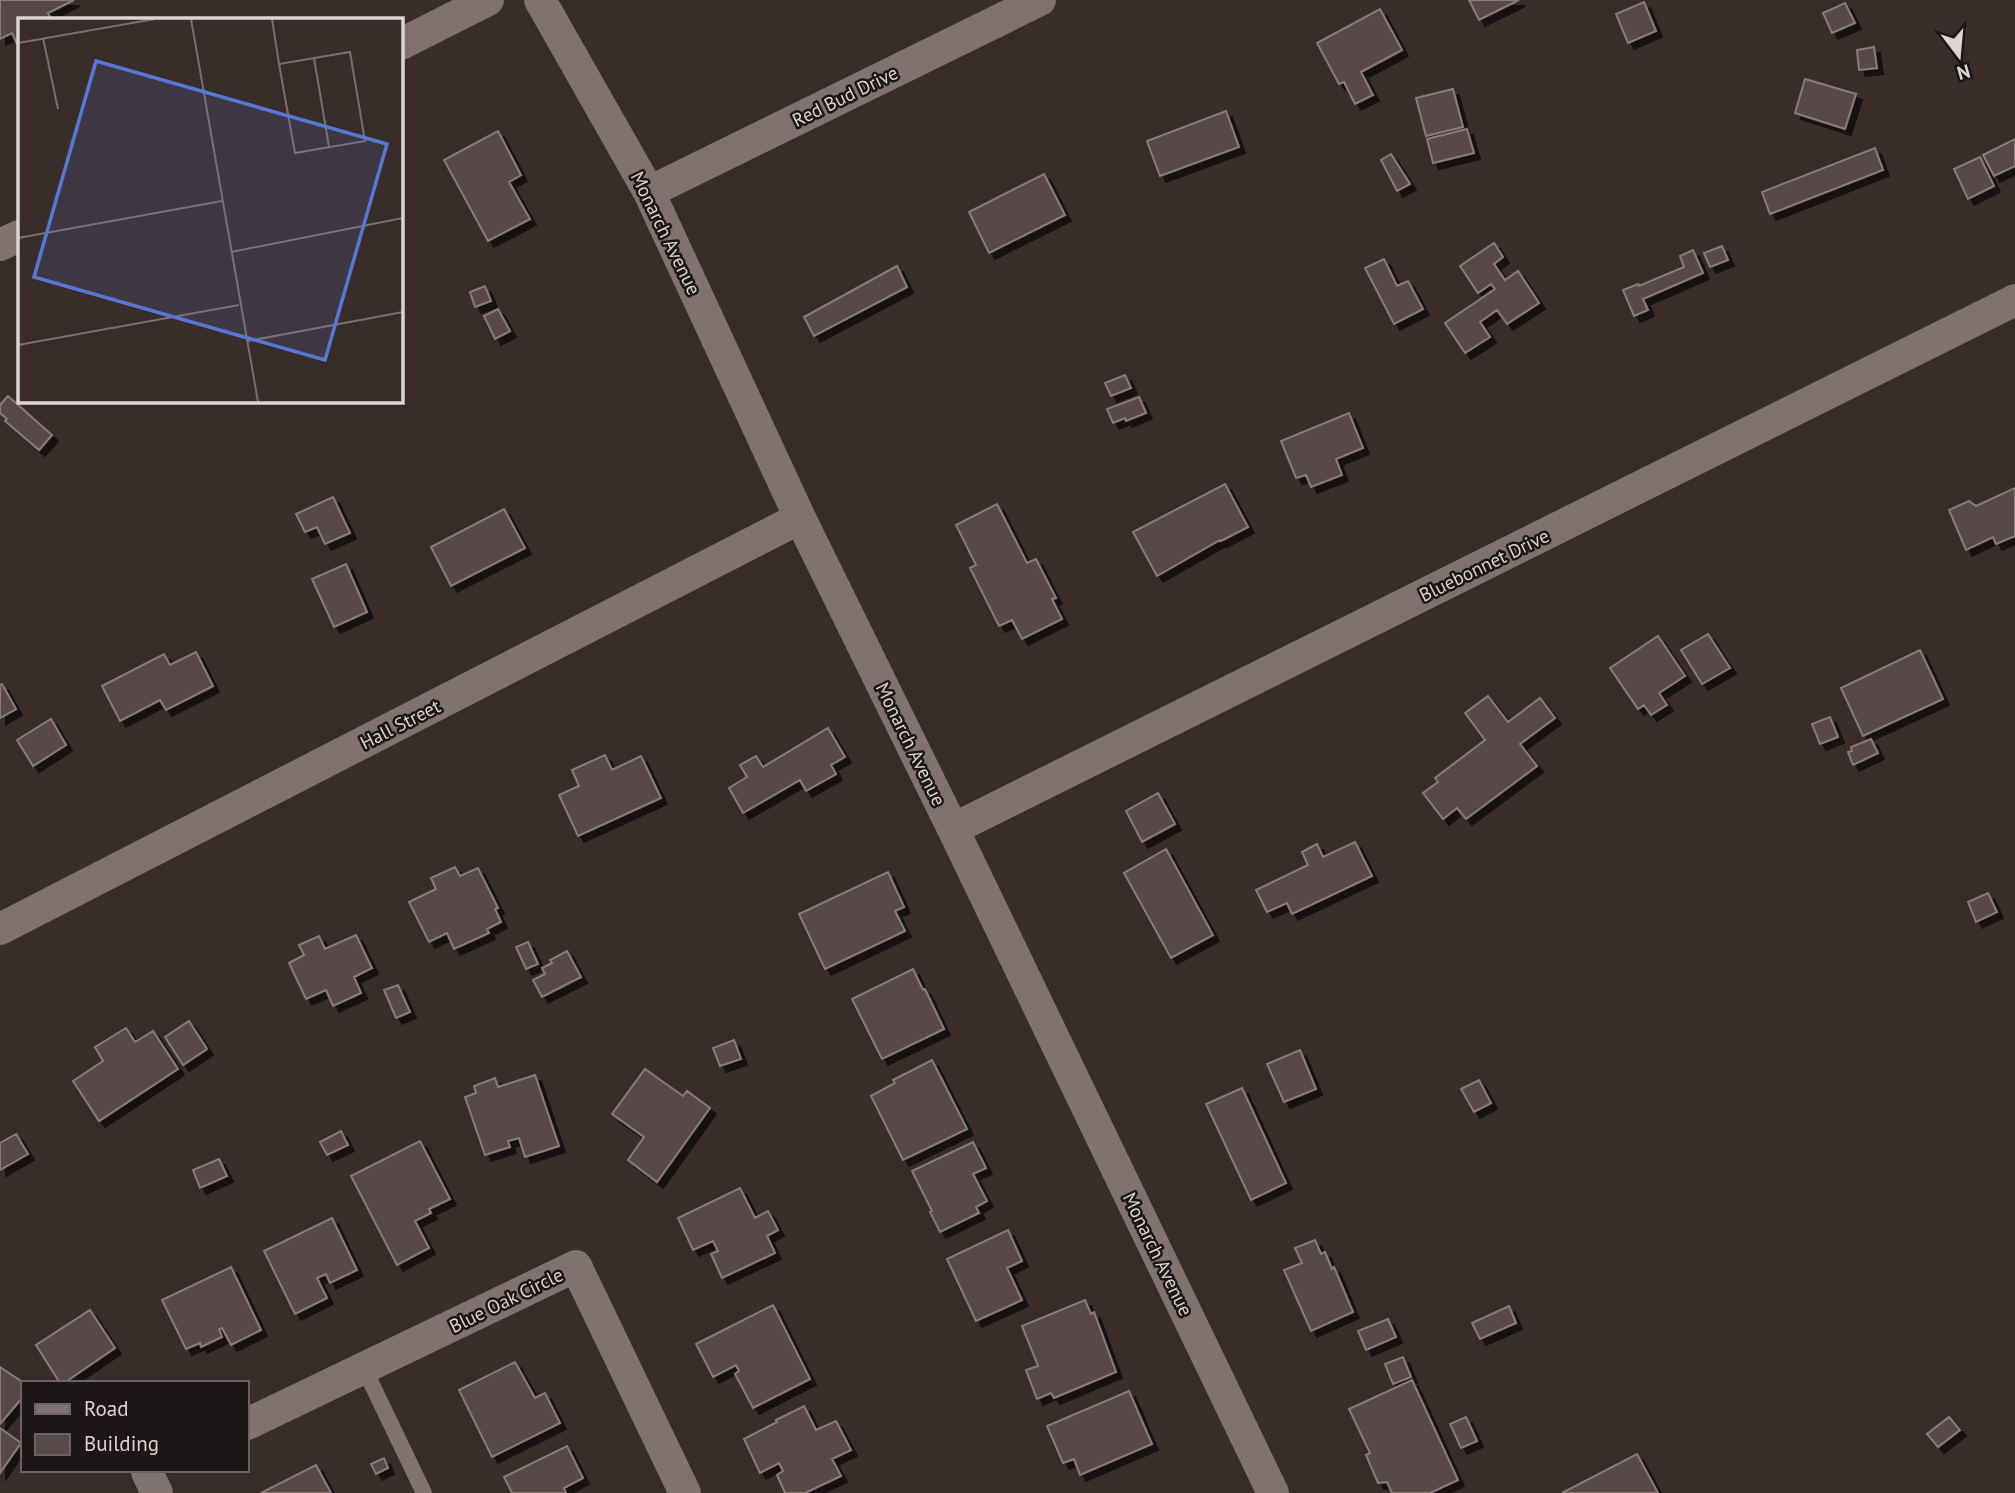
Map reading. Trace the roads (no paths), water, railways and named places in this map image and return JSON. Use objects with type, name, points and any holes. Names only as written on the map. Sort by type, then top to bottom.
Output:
[{"type":"street","points":[[402,43],[488,0]]},
{"type":"street","name":"Monarch Avenue","points":[[540,0],[649,192],[800,518],[1273,1493]]},
{"type":"street","name":"Red Bud Drive","points":[[649,192],[1040,0]]},
{"type":"street","points":[[0,245],[18,236]]},
{"type":"street","name":"Bluebonnet Drive","points":[[953,829],[2015,300]]},
{"type":"street","name":"Hall Street","points":[[0,929],[800,518]]},
{"type":"street","name":"Blue Oak Circle","points":[[248,1424],[576,1266],[685,1493]]},
{"type":"street","points":[[146,1472],[157,1493]]},
{"type":"lane","points":[[364,1368],[424,1493]]}]
